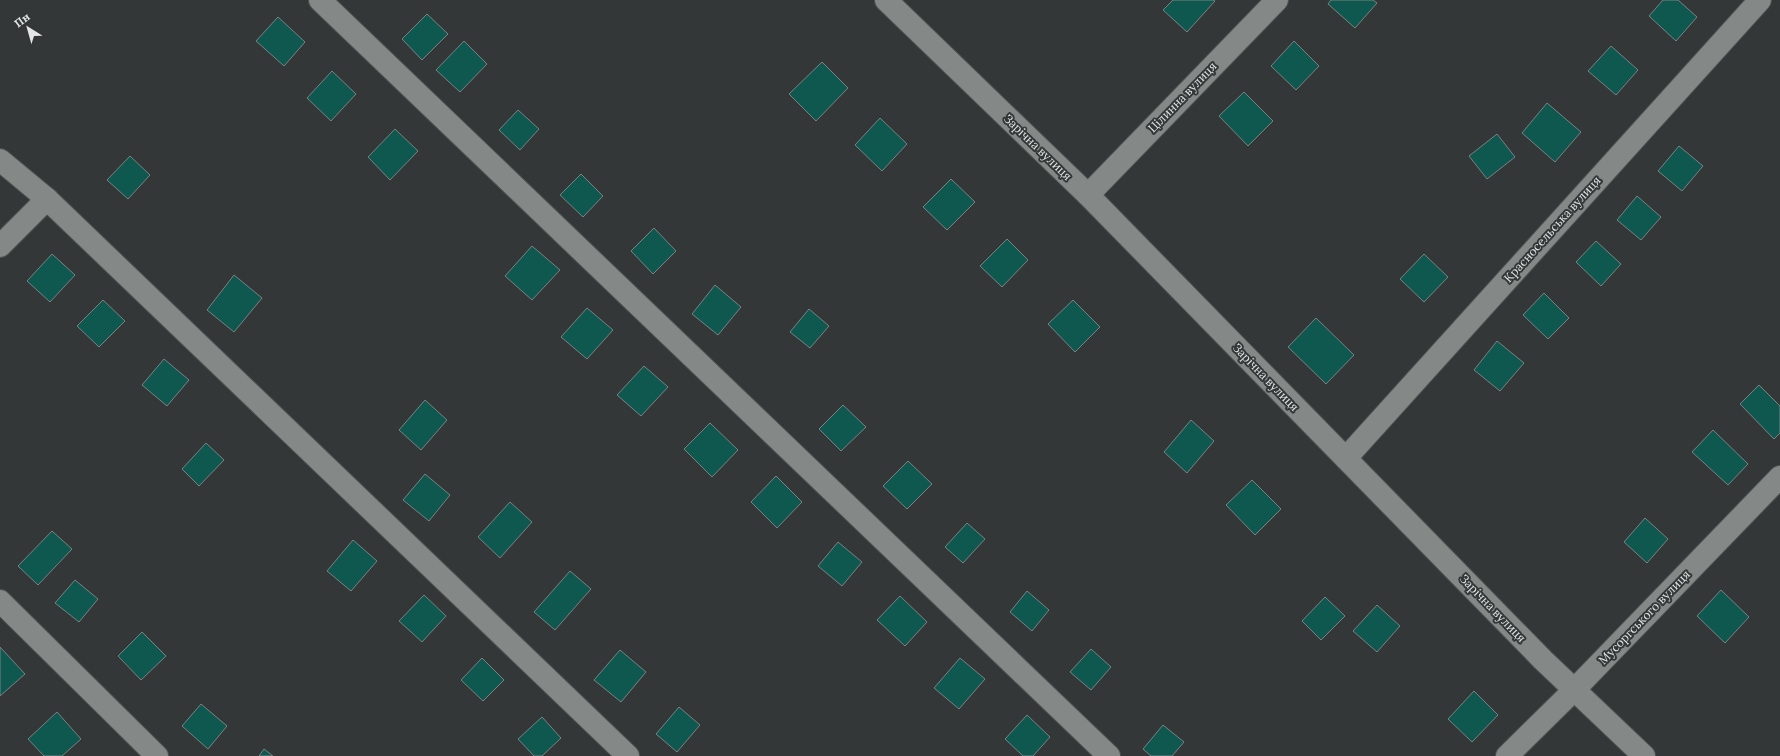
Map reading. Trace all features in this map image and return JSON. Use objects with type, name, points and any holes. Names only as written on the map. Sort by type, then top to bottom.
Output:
[{"type":"street","points":[[320,0],[1110,756]]},
{"type":"street","name":"Зарічна вулиця","points":[[886,0],[1088,195],[1574,690],[1644,756]]},
{"type":"street","name":"Цілинна вулиця","points":[[1088,195],[1277,0]]},
{"type":"street","name":"Красносельська вулиця","points":[[1346,458],[1760,0]]},
{"type":"street","points":[[0,160],[47,199],[628,756]]},
{"type":"street","points":[[0,246],[47,199]]},
{"type":"street","name":"Мусоргського вулиця","points":[[1507,756],[1574,690],[1780,477]]},
{"type":"street","points":[[0,601],[157,756]]},
{"type":"building","points":[[1173,0],[1215,1],[1187,32],[1163,10]]},
{"type":"building","points":[[1331,0],[1373,0],[1377,3],[1355,28],[1328,4]]},
{"type":"building","points":[[1663,0],[1678,0],[1697,17],[1676,41],[1649,16]]},
{"type":"building","points":[[427,14],[448,34],[422,60],[402,39]]},
{"type":"building","points":[[278,17],[305,42],[284,66],[256,41]]},
{"type":"building","points":[[464,41],[487,64],[460,92],[436,70]]},
{"type":"building","points":[[1294,41],[1319,66],[1296,90],[1271,66]]},
{"type":"building","points":[[1611,46],[1638,70],[1616,95],[1588,71]]},
{"type":"building","points":[[822,62],[848,88],[816,121],[789,94]]},
{"type":"building","points":[[332,71],[356,94],[331,121],[307,98]]},
{"type":"building","points":[[1244,92],[1273,121],[1248,146],[1219,116]]},
{"type":"building","points":[[1547,103],[1581,132],[1555,162],[1522,133]]},
{"type":"building","points":[[518,110],[539,129],[520,150],[499,130]]},
{"type":"building","points":[[880,118],[907,144],[882,171],[855,145]]},
{"type":"building","points":[[395,129],[418,151],[390,180],[368,157]]},
{"type":"building","points":[[1497,134],[1515,157],[1487,179],[1469,156]]},
{"type":"building","points":[[1679,146],[1703,166],[1682,191],[1658,171]]},
{"type":"building","points":[[130,156],[150,175],[128,199],[107,180]]},
{"type":"building","points":[[581,174],[603,196],[583,217],[560,195]]},
{"type":"building","points":[[951,179],[975,202],[947,230],[923,207]]},
{"type":"building","points":[[1637,196],[1661,217],[1641,240],[1617,220]]},
{"type":"building","points":[[654,228],[676,251],[653,274],[631,251]]},
{"type":"building","points":[[1007,239],[1028,260],[1002,287],[980,266]]},
{"type":"building","points":[[1596,241],[1621,264],[1601,286],[1576,262]]},
{"type":"building","points":[[532,246],[560,270],[532,300],[505,276]]},
{"type":"building","points":[[52,254],[75,275],[50,302],[27,281]]},
{"type":"building","points":[[1424,254],[1448,277],[1424,302],[1400,279]]},
{"type":"building","points":[[234,275],[262,298],[234,332],[207,310]]},
{"type":"building","points":[[715,285],[741,307],[718,335],[692,314]]},
{"type":"building","points":[[1544,293],[1569,318],[1548,339],[1523,315]]},
{"type":"building","points":[[103,300],[125,321],[99,347],[77,326]]},
{"type":"building","points":[[1073,300],[1100,327],[1075,352],[1048,324]]},
{"type":"building","points":[[587,308],[613,330],[587,359],[561,337]]},
{"type":"building","points":[[809,309],[829,326],[810,348],[790,332]]},
{"type":"building","points":[[1316,318],[1354,355],[1326,384],[1288,347]]},
{"type":"building","points":[[1497,341],[1524,363],[1500,391],[1474,370]]},
{"type":"building","points":[[164,359],[189,380],[167,406],[142,385]]},
{"type":"building","points":[[644,366],[668,387],[641,416],[617,395]]},
{"type":"building","points":[[1759,385],[1780,406],[1780,433],[1774,439],[1740,404]]},
{"type":"building","points":[[425,400],[447,420],[421,450],[399,430]]},
{"type":"building","points":[[843,405],[866,427],[841,451],[819,429]]},
{"type":"building","points":[[1191,420],[1214,441],[1187,473],[1164,452]]},
{"type":"building","points":[[710,423],[738,450],[712,477],[684,449]]},
{"type":"building","points":[[1713,430],[1748,464],[1728,485],[1692,452]]},
{"type":"building","points":[[206,443],[224,460],[199,486],[182,469]]},
{"type":"building","points":[[908,461],[932,484],[907,509],[883,486]]},
{"type":"building","points":[[425,474],[450,495],[429,521],[403,500]]},
{"type":"building","points":[[776,476],[802,502],[777,528],[751,502]]},
{"type":"building","points":[[1252,480],[1281,509],[1255,535],[1226,505]]},
{"type":"building","points":[[510,502],[532,522],[500,558],[478,537]]},
{"type":"building","points":[[1645,518],[1668,539],[1647,563],[1624,542]]},
{"type":"building","points":[[967,523],[985,539],[963,563],[945,547]]},
{"type":"building","points":[[52,531],[72,549],[38,585],[18,566]]},
{"type":"building","points":[[353,540],[377,561],[351,591],[327,571]]},
{"type":"building","points":[[838,542],[862,562],[842,586],[818,566]]},
{"type":"building","points":[[570,571],[591,589],[555,630],[534,612]]},
{"type":"building","points":[[75,580],[98,599],[79,622],[55,603]]},
{"type":"building","points":[[1721,590],[1749,617],[1725,643],[1697,616]]},
{"type":"building","points":[[1027,591],[1049,610],[1032,631],[1010,612]]},
{"type":"building","points":[[424,595],[446,616],[422,642],[399,621]]},
{"type":"building","points":[[900,596],[927,622],[905,646],[877,620]]},
{"type":"building","points":[[1325,597],[1345,616],[1321,640],[1302,621]]},
{"type":"building","points":[[1377,605],[1400,626],[1377,652],[1353,631]]},
{"type":"building","points":[[142,632],[166,656],[141,680],[118,656]]},
{"type":"building","points":[[0,647],[25,674],[0,696]]},
{"type":"building","points":[[1091,649],[1111,667],[1091,690],[1070,672]]},
{"type":"building","points":[[620,650],[646,672],[621,702],[594,680]]},
{"type":"building","points":[[482,658],[504,680],[483,701],[461,680]]},
{"type":"building","points":[[960,658],[985,679],[959,709],[934,688]]},
{"type":"building","points":[[1474,691],[1498,715],[1472,742],[1448,719]]},
{"type":"building","points":[[201,704],[227,726],[208,749],[182,726]]},
{"type":"building","points":[[679,707],[700,725],[677,752],[656,734]]},
{"type":"building","points":[[57,712],[81,739],[62,756],[44,756],[28,739]]},
{"type":"building","points":[[1027,715],[1050,737],[1033,756],[1023,756],[1005,739]]},
{"type":"building","points":[[542,717],[561,738],[542,756],[534,756],[518,739]]},
{"type":"building","points":[[1163,725],[1184,742],[1172,756],[1151,756],[1143,749]]},
{"type":"building","points":[[264,749],[273,756],[259,756]]}]
